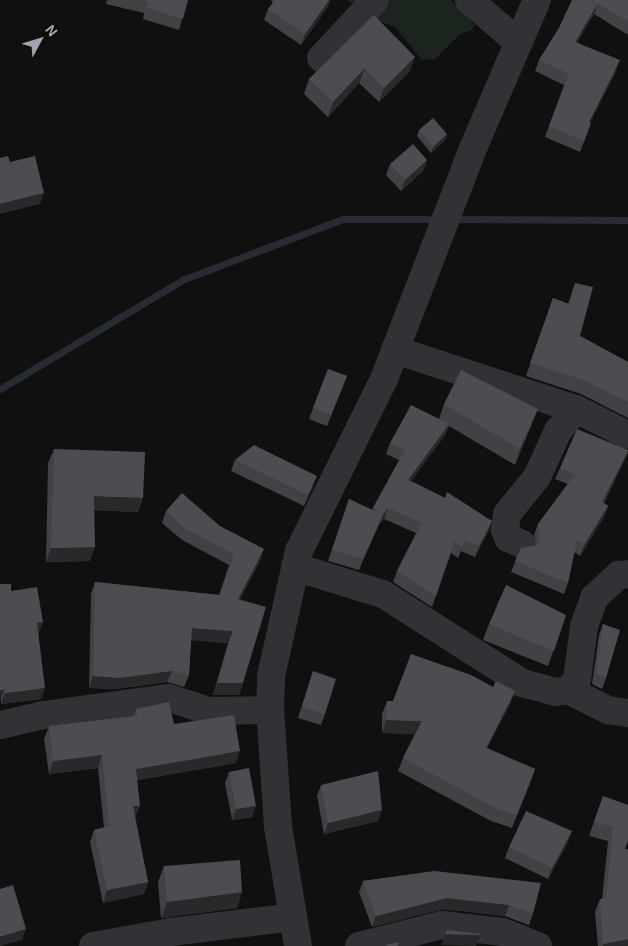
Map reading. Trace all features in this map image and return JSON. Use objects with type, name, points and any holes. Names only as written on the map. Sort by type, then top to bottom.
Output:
[{"type":"street","points":[[321,58],[375,0]]},
{"type":"street","points":[[469,0],[518,42]]},
{"type":"street","points":[[298,946],[278,826],[270,710],[271,676],[299,551],[396,350],[474,146],[536,0]]},
{"type":"street","points":[[396,350],[576,409],[628,435]]},
{"type":"street","points":[[522,544],[508,538],[505,530],[507,514],[522,492],[537,478],[558,431],[576,409]]},
{"type":"street","points":[[295,568],[383,594],[522,683],[556,692],[568,690],[608,710],[628,713]]},
{"type":"street","points":[[568,690],[577,680],[584,626],[594,598],[620,575],[628,574]]},
{"type":"street","points":[[0,725],[43,715],[169,698],[209,710],[270,710]]},
{"type":"street","points":[[93,946],[171,932],[293,917]]},
{"type":"street","points":[[359,946],[442,925],[503,932],[538,946]]},
{"type":"shaded area","points":[[347,0],[451,0],[475,25],[472,30],[459,35],[435,59],[422,60],[395,27],[372,18]]},
{"type":"building","points":[[140,0],[188,0],[183,19],[147,8],[148,2]]},
{"type":"building","points":[[275,0],[329,0],[305,34],[268,9]]},
{"type":"building","points":[[572,0],[589,0],[598,3],[575,42],[620,60],[589,122],[591,123],[584,141],[549,126],[569,74],[539,60],[559,28]]},
{"type":"building","points":[[592,0],[628,0],[628,21]]},
{"type":"building","points":[[374,15],[415,57],[384,88],[365,68],[333,102],[309,79]]},
{"type":"building","points":[[433,118],[447,134],[433,147],[419,130]]},
{"type":"building","points":[[413,144],[427,160],[405,180],[390,164]]},
{"type":"building","points":[[8,156],[10,162],[35,156],[44,193],[0,204],[0,158]]},
{"type":"building","points":[[575,283],[593,287],[580,336],[628,362],[628,402],[586,381],[530,363],[553,298],[569,304]]},
{"type":"building","points":[[328,369],[347,376],[331,415],[313,408]]},
{"type":"building","points":[[461,370],[538,409],[520,449],[444,404]]},
{"type":"building","points":[[411,405],[449,424],[408,480],[445,498],[447,492],[492,521],[479,546],[465,540],[462,547],[454,541],[436,596],[397,571],[422,523],[388,508],[383,514],[373,508],[405,450],[390,443]]},
{"type":"building","points":[[577,429],[628,451],[602,502],[608,506],[584,545],[577,540],[568,583],[515,561],[521,548],[535,546],[540,540],[538,524],[575,474],[560,468]]},
{"type":"building","points":[[254,445],[317,476],[308,495],[235,460]]},
{"type":"building","points":[[54,449],[145,452],[143,498],[94,496],[95,547],[51,548]]},
{"type":"building","points":[[182,493],[220,526],[264,549],[238,599],[266,607],[243,683],[217,683],[233,631],[192,628],[189,675],[172,671],[120,678],[93,676],[95,582],[220,595],[234,554],[186,529],[166,511]]},
{"type":"building","points":[[349,499],[383,515],[363,559],[332,550]]},
{"type":"building","points":[[0,584],[11,584],[11,591],[37,587],[43,622],[37,623],[45,688],[5,693],[4,690],[0,690]]},
{"type":"building","points":[[506,585],[566,615],[554,651],[489,624]]},
{"type":"building","points":[[603,624],[620,630],[606,678],[596,673]]},
{"type":"building","points":[[411,654],[471,675],[493,687],[496,681],[515,691],[486,748],[535,769],[517,815],[495,808],[403,758],[422,721],[386,720],[387,701],[393,701]]},
{"type":"building","points":[[313,671],[336,679],[325,714],[302,707]]},
{"type":"building","points":[[169,702],[174,724],[234,715],[240,751],[136,769],[140,806],[133,806],[148,882],[107,890],[94,830],[109,826],[102,755],[53,761],[49,726],[137,716],[136,709]]},
{"type":"building","points":[[249,768],[256,806],[236,809],[229,772]]},
{"type":"building","points":[[378,771],[382,810],[328,823],[321,785]]},
{"type":"building","points":[[603,796],[628,805],[628,841],[625,849],[628,849],[628,939],[603,944],[600,899],[606,898],[613,827],[594,822]]},
{"type":"building","points":[[526,811],[572,831],[552,868],[509,847]]},
{"type":"building","points":[[240,860],[242,892],[167,902],[164,866]]},
{"type":"building","points":[[435,871],[541,883],[533,914],[509,905],[447,898],[376,916],[363,881]]},
{"type":"building","points":[[13,885],[26,929],[0,937],[0,889]]},
{"type":"building","points":[[447,930],[480,934],[480,935],[445,934]]},
{"type":"building","points":[[398,942],[398,946],[386,945]]},
{"type":"waterway","points":[[0,389],[182,280],[343,219],[440,219]]},
{"type":"waterway","points":[[451,219],[628,220]]}]
